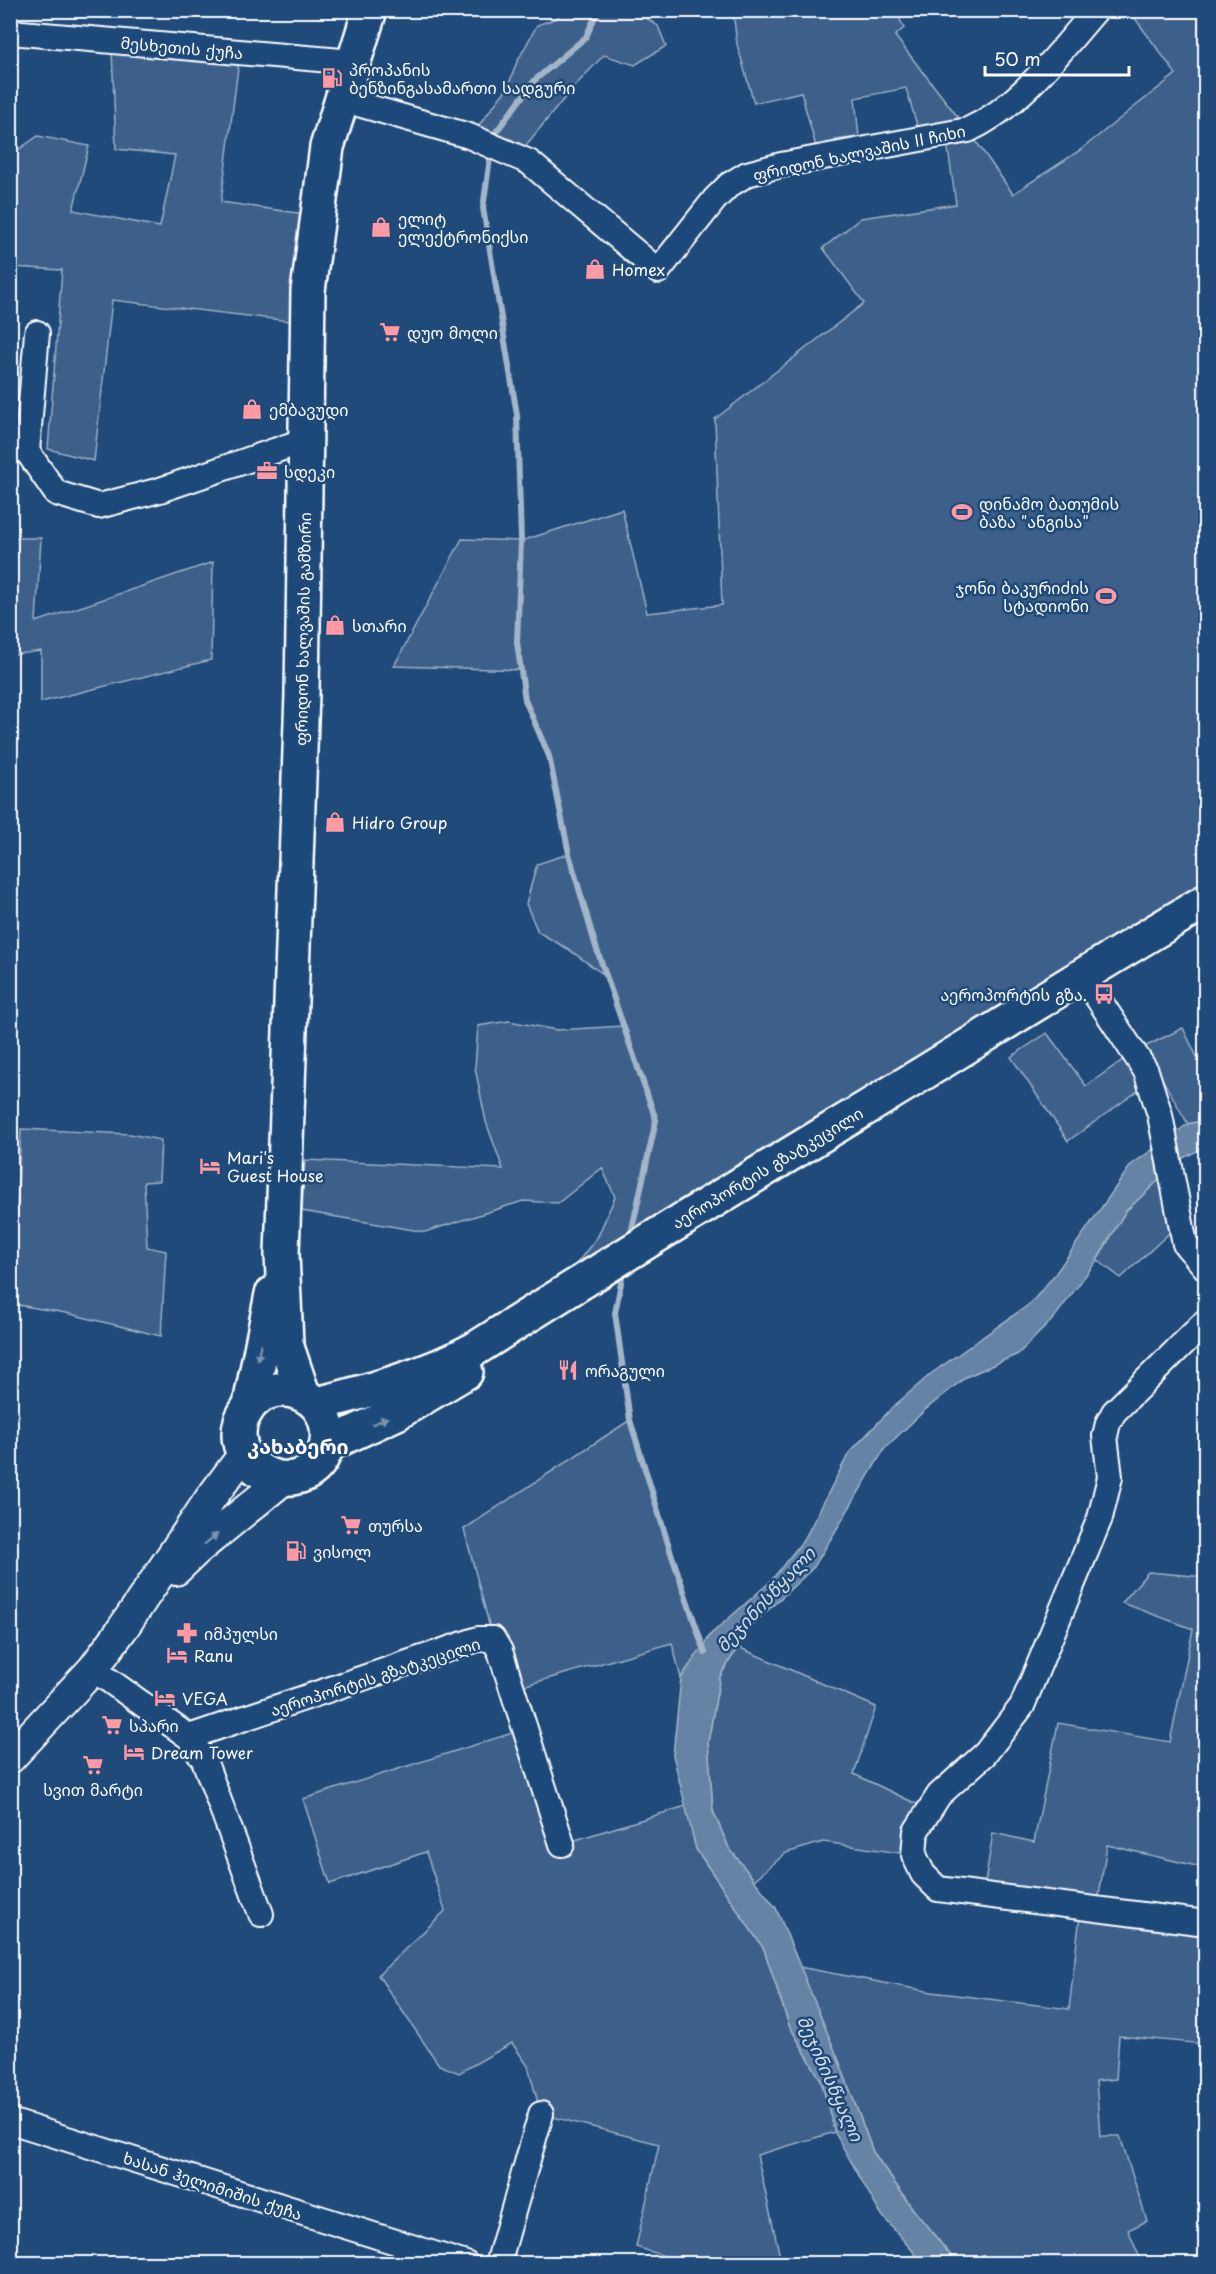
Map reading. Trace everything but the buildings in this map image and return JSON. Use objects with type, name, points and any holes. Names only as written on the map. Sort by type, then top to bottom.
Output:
[{"type":"highway","name":"ფრიდონ ხალვაშის გამზირი","points":[[282,1254],[302,694],[309,291],[327,147],[370,10]]},
{"type":"highway","name":"აეროპორტის გზატკეცილი","points":[[327,1445],[397,1413],[830,1130],[1134,942],[1206,901]]},
{"type":"highway","name":"აეროპორტის გზატკეცილი","points":[[658,1244],[834,1144],[994,1049],[1206,918]]},
{"type":"highway","points":[[282,1254],[286,1344],[310,1399],[325,1416],[328,1430],[327,1445],[321,1459],[311,1470],[298,1476],[284,1479],[268,1476],[254,1467],[244,1454],[239,1437],[241,1420],[250,1405],[265,1393],[284,1389],[310,1399]]},
{"type":"highway","points":[[250,1405],[258,1358],[282,1254]]},
{"type":"highway","name":"აეროპორტის გზატკეცილი","points":[[310,1399],[382,1387],[448,1363],[598,1281]]},
{"type":"main road","points":[[10,1758],[93,1669],[210,1499],[244,1454]]},
{"type":"main road","points":[[137,1607],[197,1550],[284,1479]]},
{"type":"street","name":"ფრიდონ ხალვაშის II ჩიხი","points":[[341,99],[469,136],[529,162],[658,271],[715,198],[729,185],[747,174],[781,165],[968,130],[988,121],[1002,111],[1035,78],[1096,10]]},
{"type":"street","name":"მესხეთის ქუჩა","points":[[10,32],[353,62]]},
{"type":"street","points":[[37,333],[27,451],[56,493],[99,506],[160,490],[306,440]]},
{"type":"street","points":[[1091,988],[1146,1071],[1160,1115],[1185,1244],[1206,1269]]},
{"type":"street","points":[[1206,1321],[1114,1413],[1108,1423],[1105,1436],[1110,1477],[1100,1518],[1022,1706],[985,1754],[939,1795],[916,1831],[914,1855],[923,1874],[938,1889],[1206,1923]]},
{"type":"street","name":"აეროპორტის გზატკეცილი","points":[[189,1737],[478,1639],[493,1639],[500,1651],[562,1844]]},
{"type":"street","points":[[93,1669],[189,1737],[204,1760],[261,1914]]},
{"type":"street","points":[[498,2264],[541,2114]]},
{"type":"street","name":"ხასან ჰელიმიშის ქუჩა","points":[[10,2121],[417,2256],[465,2264]]},
{"type":"shaded area","points":[[634,10],[658,26],[666,46],[635,65],[604,55],[572,89],[522,150],[473,133],[508,87],[516,64],[537,25],[557,18],[563,11]]},
{"type":"shaded area","name":"დინამო ბათუმის ბაზა \"ანგისა\"","points":[[733,11],[896,11],[904,28],[895,36],[968,130],[1013,194],[1079,151],[1176,74],[1134,17],[1140,11],[1205,11],[1205,892],[567,1276],[598,1236],[615,1197],[602,1168],[558,1203],[523,1201],[425,1232],[302,1211],[305,1160],[503,1169],[486,1122],[475,1068],[478,1026],[509,1021],[556,1030],[624,1026],[607,977],[568,949],[538,932],[526,904],[537,864],[568,854],[549,756],[525,700],[521,670],[394,666],[462,539],[521,541],[622,509],[647,613],[722,605],[715,419],[864,303],[823,248],[861,218],[956,204],[946,135],[921,139],[906,88],[855,98],[859,137],[835,140],[837,155],[819,158],[801,92],[754,103],[737,44]]},
{"type":"shaded area","points":[[112,50],[239,60],[221,202],[311,215],[298,322],[112,300],[94,461],[48,449],[62,270],[11,267],[11,155],[38,136],[89,146],[73,210],[160,227],[175,155],[116,149]]},
{"type":"shaded area","points":[[11,538],[41,538],[36,622],[213,562],[211,660],[41,702],[41,651],[11,655]]},
{"type":"shaded area","points":[[1183,1028],[1199,1061],[1205,1059],[1205,1120],[1188,1124],[1160,1075],[1068,1141],[1011,1057],[1047,1033],[1086,1086],[1134,1052]]},
{"type":"shaded area","points":[[21,1129],[130,1134],[161,1140],[159,1181],[144,1182],[147,1247],[166,1251],[161,1336],[66,1313],[12,1304]]},
{"type":"shaded area","points":[[1181,1159],[1175,1194],[1181,1222],[1121,1278],[1097,1260],[1125,1212]]},
{"type":"shaded area","points":[[630,1420],[703,1646],[681,1678],[672,1643],[512,1689],[490,1628],[464,1529]]},
{"type":"shaded area","points":[[1148,1572],[1205,1577],[1205,1868],[1107,1845],[1097,1908],[1205,1923],[1205,2044],[1119,2036],[1116,2079],[1096,2081],[1100,2136],[1120,2136],[1147,2221],[1128,2230],[1142,2263],[957,2263],[912,2208],[873,2152],[839,2061],[799,1967],[932,1992],[1069,2009],[1081,1907],[983,1895],[993,1833],[1034,1842],[1058,1723],[1170,1742],[1193,1629],[1122,1603]]},
{"type":"shaded area","points":[[738,1647],[876,1707],[854,1774],[929,1810],[914,1855],[823,1842],[786,1853],[754,1880],[729,1848],[713,1811],[708,1742],[720,1676]]},
{"type":"shaded area","points":[[525,1729],[562,1844],[686,1806],[696,1849],[764,1949],[789,2025],[821,2080],[835,2132],[757,2155],[781,2261],[775,2264],[670,2263],[668,2257],[636,2247],[659,2144],[541,2114],[528,2066],[512,2043],[459,2073],[439,2065],[378,1975],[445,1911],[426,1852],[330,1884],[303,1799]]},
{"type":"water","name":"მეჯინისწყალი","points":[[1205,1120],[1205,1147],[1181,1159],[1125,1212],[1097,1260],[1054,1318],[1018,1354],[966,1377],[925,1410],[885,1448],[814,1567],[752,1625],[720,1676],[708,1742],[713,1811],[729,1848],[776,1908],[839,2061],[873,2152],[912,2208],[957,2263],[923,2263],[880,2213],[835,2133],[821,2080],[789,2025],[764,1949],[696,1849],[673,1755],[681,1678],[711,1634],[770,1582],[805,1538],[849,1453],[894,1406],[932,1373],[1031,1303],[1056,1273],[1131,1165],[1188,1124]]},
{"type":"waterway","points":[[493,141],[493,136],[535,80],[586,37],[598,10]]},
{"type":"waterway","points":[[491,151],[483,208],[517,415],[521,541],[517,642],[525,700],[549,756],[569,854],[595,944],[656,1120],[630,1238]]},
{"type":"waterway","points":[[624,1268],[615,1313],[630,1420],[705,1653]]},
{"type":"place","name":"პროპანის ბენზინგასამართი სადგური","points":[[332,78]]},
{"type":"place","name":"ელიტ ელექტრონიქსი","points":[[381,227]]},
{"type":"place","name":"Homex","points":[[595,269]]},
{"type":"place","name":"დუო მოლი","points":[[390,332]]},
{"type":"place","name":"ემბავუდი","points":[[252,409]]},
{"type":"place","name":"სდეკი","points":[[267,471]]},
{"type":"place","name":"დინამო ბათუმის ბაზა \"ანგისა\"","points":[[962,512]]},
{"type":"place","name":"ჯონი ბაკურიძის სტადიონი","points":[[1106,596]]},
{"type":"place","name":"სთარი","points":[[335,625]]},
{"type":"place","name":"Hidro Group","points":[[335,822]]},
{"type":"place","name":"აეროპორტის გზა.","points":[[1104,994]]},
{"type":"place","name":"Mari's Guest House","points":[[210,1166]]},
{"type":"place","name":"ორაგული","points":[[568,1370]]},
{"type":"place","name":"თურსა","points":[[351,1525]]},
{"type":"place","name":"ვისოლ","points":[[296,1551]]},
{"type":"place","name":"იმპულსი","points":[[187,1633]]},
{"type":"place","name":"Ranu","points":[[177,1655]]},
{"type":"place","name":"VEGA","points":[[165,1698]]},
{"type":"place","name":"სპარი","points":[[112,1725]]},
{"type":"place","name":"Dream Tower","points":[[134,1752]]},
{"type":"place","name":"სვით მარტი","points":[[93,1765]]},
{"type":"district","name":"კახაბერი","points":[[298,1446]]}]
